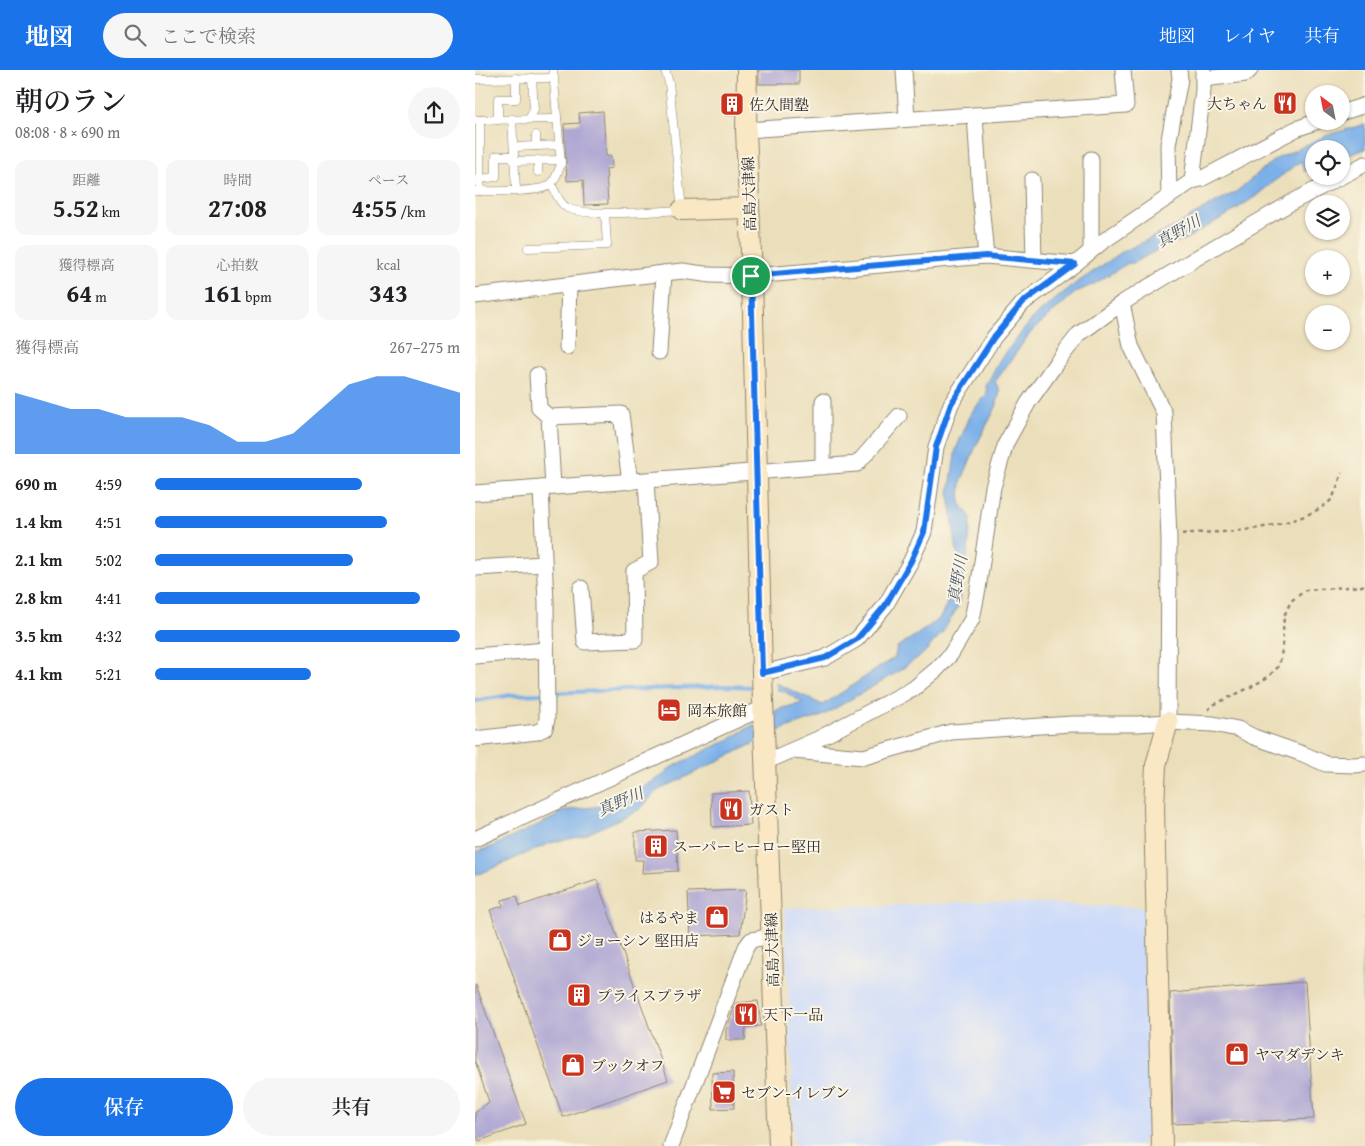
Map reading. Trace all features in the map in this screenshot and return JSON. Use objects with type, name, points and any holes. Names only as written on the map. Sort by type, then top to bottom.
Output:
[{"type":"main road","name":"高島大津線","points":[[747,70],[746,130],[756,473],[779,1146]]},
{"type":"main road","points":[[682,210],[749,208]]},
{"type":"main road","points":[[1162,1146],[1154,807],[1156,765],[1168,722]]},
{"type":"street","points":[[904,70],[907,120]]},
{"type":"street","points":[[746,130],[1126,105],[1123,70]]},
{"type":"street","points":[[1169,197],[1168,145],[1180,79],[1179,70]]},
{"type":"street","points":[[1192,181],[1203,90],[1203,74],[1246,74],[1250,70]]},
{"type":"street","points":[[1350,110],[1365,105]]},
{"type":"street","points":[[975,115],[979,192],[986,256]]},
{"type":"street","points":[[762,673],[825,658],[857,639],[885,606],[911,561],[924,532],[936,447],[951,404],[994,337],[1023,302],[1091,250],[1192,181],[1201,179],[1305,126]]},
{"type":"street","points":[[1091,159],[1091,250]]},
{"type":"street","points":[[765,758],[818,739],[913,689],[937,669],[951,654],[973,619],[993,487],[1006,443],[1028,403],[1079,334],[1122,303],[1261,220],[1365,164]]},
{"type":"street","points":[[1032,180],[1034,260]]},
{"type":"street","points":[[475,296],[683,271],[751,276],[986,256],[1075,264]]},
{"type":"street","points":[[659,352],[664,273]]},
{"type":"street","points":[[567,347],[569,285]]},
{"type":"street","points":[[1122,303],[1131,346],[1164,413],[1169,539],[1168,722]]},
{"type":"street","points":[[537,375],[539,408],[549,417],[621,414],[630,482]]},
{"type":"street","points":[[823,401],[823,467]]},
{"type":"street","points":[[475,493],[857,464],[899,416]]},
{"type":"street","points":[[475,739],[537,732],[545,728],[547,720],[544,564],[549,417]]},
{"type":"street","points":[[581,588],[585,642],[635,640],[634,571],[651,562],[646,481]]},
{"type":"street","points":[[475,568],[544,564]]},
{"type":"street","points":[[475,656],[546,650]]},
{"type":"street","points":[[475,839],[763,708]]},
{"type":"street","points":[[791,750],[864,756],[951,732],[1072,724],[1168,722],[1213,724],[1238,729],[1254,737],[1327,764],[1365,764]]},
{"type":"street","points":[[671,1146],[746,947],[751,940],[771,936]]},
{"type":"lane","points":[[478,70],[476,79],[532,78],[554,74],[561,164],[551,184],[537,190],[477,191],[480,178],[477,120],[557,119]]},
{"type":"lane","points":[[551,184],[564,207],[575,212],[593,214],[682,210],[669,83],[665,70]]},
{"type":"lane","points":[[498,120],[498,99],[516,98],[515,78]]},
{"type":"lane","points":[[529,119],[534,110],[532,78]]},
{"type":"lane","points":[[512,119],[516,190]]},
{"type":"lane","points":[[536,135],[536,146]]},
{"type":"lane","points":[[514,147],[559,145]]},
{"type":"lane","points":[[480,178],[496,177],[496,156],[561,160]]},
{"type":"lane","points":[[538,160],[538,172]]},
{"type":"lane","points":[[528,248],[607,245],[605,213]]},
{"type":"path","points":[[1169,539],[1177,534],[1234,532],[1264,527],[1312,513],[1331,499],[1342,473]]},
{"type":"path","points":[[1201,724],[1205,714],[1213,705],[1251,687],[1279,666],[1282,650],[1283,616],[1291,601],[1307,590],[1354,587],[1365,584]]},
{"type":"shaded area","points":[[999,902],[1144,907],[1151,1124],[1141,1146],[796,1146],[794,1143],[785,908]]},
{"type":"green space","points":[[1365,917],[1365,1041],[1361,976]]},
{"type":"water","points":[[1365,124],[1365,149],[1350,155],[1350,140],[1316,140],[1350,130]]},
{"type":"water","name":"真野川","points":[[1305,145],[1305,171],[1301,161],[1256,196],[1184,240],[1168,244],[1133,263],[1128,263],[1094,284],[1076,292],[1031,332],[995,382],[1000,391],[996,407],[976,446],[961,482],[960,503],[971,518],[968,551],[958,607],[942,633],[923,654],[896,673],[822,716],[785,728],[657,791],[640,809],[583,836],[550,843],[475,875],[475,852],[489,848],[555,817],[561,811],[602,806],[638,790],[664,775],[670,768],[730,739],[779,709],[803,703],[782,690],[777,690],[776,683],[823,705],[895,657],[897,647],[940,618],[954,584],[958,560],[949,494],[956,449],[972,412],[987,394],[986,386],[999,361],[1034,317],[1072,286],[1122,252],[1176,226],[1236,192],[1274,160]]},
{"type":"building","points":[[759,70],[799,70],[799,84],[759,84]]},
{"type":"building","name":"佐久間塾","points":[[725,94],[735,94],[734,115],[725,115]]},
{"type":"building","points":[[603,111],[606,156],[611,156],[612,168],[606,169],[608,204],[584,205],[583,180],[567,181],[564,124],[580,123],[579,113]]},
{"type":"building","name":"ガスト","points":[[749,791],[751,825],[712,827],[711,793]]},
{"type":"building","name":"スーパーヒーロー堅田","points":[[676,830],[678,871],[642,873],[643,860],[635,860],[635,832]]},
{"type":"building","name":"プライスプラザ","points":[[597,880],[668,1080],[563,1117],[490,910],[503,906],[502,900],[517,896],[520,906]]},
{"type":"building","points":[[746,890],[740,934],[690,936],[688,892]]},
{"type":"building","points":[[1305,982],[1314,1119],[1173,1124],[1170,993]]},
{"type":"building","points":[[475,985],[526,1124],[479,1141],[475,1131],[475,1113],[489,1102],[475,1061]]},
{"type":"building","name":"天下一品","points":[[758,1001],[761,1026],[746,1027],[745,1040],[726,1040],[726,1030],[736,1003]]},
{"type":"building","points":[[733,1072],[734,1108],[713,1109],[712,1073]]},
{"type":"waterway","points":[[549,693],[727,686],[757,687]]},
{"type":"waterway","points":[[475,701],[511,695],[542,694]]},
{"type":"place","name":"大ちゃん","points":[[1285,103]]},
{"type":"place","name":"佐久間塾","points":[[732,104]]},
{"type":"place","name":"岡本旅館","points":[[669,710]]},
{"type":"place","name":"ガスト","points":[[731,809]]},
{"type":"place","name":"スーパーヒーロー堅田","points":[[656,846]]},
{"type":"place","name":"はるやま","points":[[717,917]]},
{"type":"place","name":"ジョーシン 堅田店","points":[[560,940]]},
{"type":"place","name":"プライスプラザ","points":[[579,995]]},
{"type":"place","name":"天下一品","points":[[746,1014]]},
{"type":"place","name":"ヤマダデンキ","points":[[1237,1054]]},
{"type":"place","name":"ブックオフ","points":[[573,1065]]},
{"type":"place","name":"セブン-イレブン","points":[[724,1092]]},
{"type":"route","points":[[986,256],[1075,264],[1023,302],[994,337],[951,404],[936,447],[924,532],[911,561],[885,606],[857,639],[825,658],[762,673],[756,454],[751,276],[986,256]]}]
